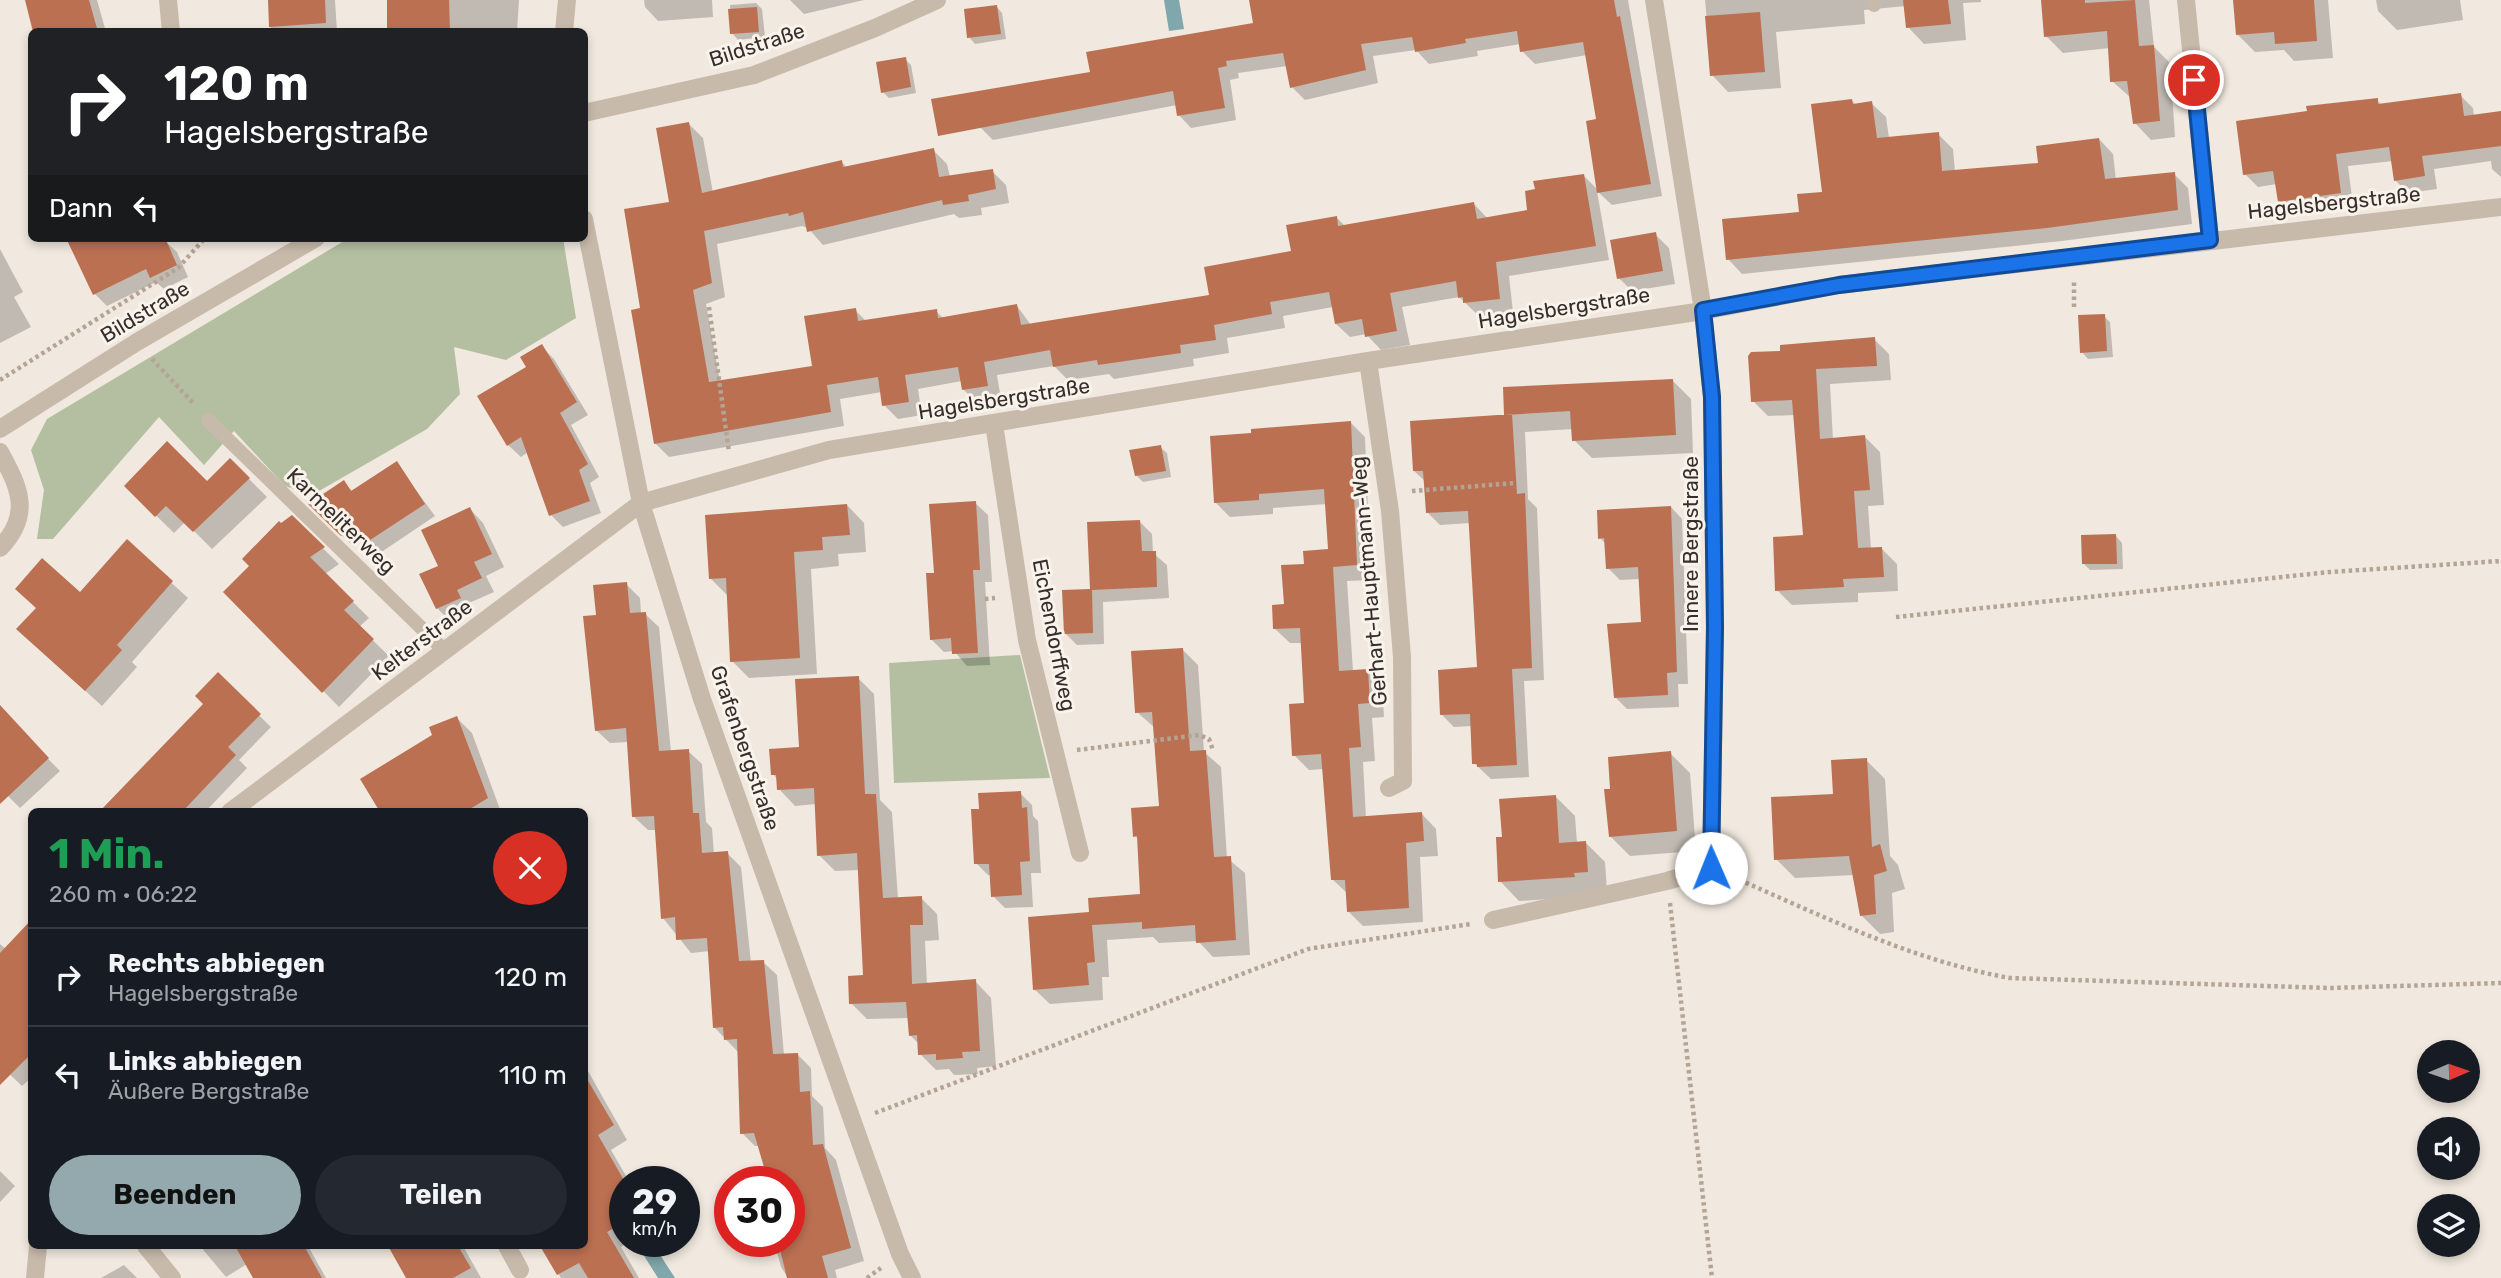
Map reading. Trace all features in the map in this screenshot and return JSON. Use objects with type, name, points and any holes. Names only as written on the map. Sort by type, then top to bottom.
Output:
[{"type":"street","points":[[168,0],[171,28]]},
{"type":"street","points":[[564,28],[567,0]]},
{"type":"street","name":"Bildstraße","points":[[588,112],[754,75],[937,0]]},
{"type":"street","name":"Innere Bergstraße","points":[[1654,0],[1703,310],[1712,397],[1715,627],[1711,868]]},
{"type":"street","points":[[2186,0],[2210,240]]},
{"type":"street","name":"Hagelsbergstraße","points":[[642,503],[829,450],[1368,361],[1703,310],[1839,285],[2501,207]]},
{"type":"street","name":"Grafenbergstraße","points":[[588,239],[642,503],[702,699],[855,1121],[900,1254],[912,1278]]},
{"type":"street","name":"Bildstraße","points":[[0,429],[136,342],[309,242]]},
{"type":"street","name":"Gerhart-Hauptmann-Weg","points":[[1368,361],[1387,493],[1402,657],[1403,781],[1389,788]]},
{"type":"street","name":"Eichendorffweg","points":[[995,424],[1027,640],[1080,853]]},
{"type":"street","points":[[0,452],[15,479],[22,509],[13,534],[0,548]]},
{"type":"street","name":"Kelterstraße","points":[[235,808],[642,503]]},
{"type":"street","points":[[1493,920],[1667,881],[1711,868]]},
{"type":"street","points":[[35,1278],[38,1249]]},
{"type":"street","points":[[148,1249],[172,1278]]},
{"type":"street","points":[[509,1249],[520,1270]]},
{"type":"lane","name":"Karmeliterweg","points":[[208,420],[444,651]]},
{"type":"path","points":[[0,380],[178,268],[201,242]]},
{"type":"path","points":[[709,307],[731,477]]},
{"type":"path","points":[[136,342],[208,420]]},
{"type":"path","points":[[1387,493],[1516,483]]},
{"type":"path","points":[[1896,617],[2055,603],[2330,572],[2501,561]]},
{"type":"path","points":[[1056,755],[1199,735],[1209,739],[1213,750]]},
{"type":"path","points":[[1711,868],[1840,924],[1974,972],[2010,978],[2330,988],[2501,983]]},
{"type":"path","points":[[1667,881],[1712,1278]]},
{"type":"path","points":[[855,1121],[1308,949],[1493,920]]},
{"type":"green space","points":[[342,242],[564,242],[576,318],[506,360],[454,347],[460,394],[427,429],[312,495],[285,486],[234,431],[204,465],[159,417],[53,539],[37,539],[44,490],[31,450],[47,419]]},
{"type":"green space","points":[[1020,655],[1050,778],[894,783],[889,663]]},
{"type":"water","points":[[1164,0],[1179,0],[1184,29],[1169,31]]},
{"type":"water","points":[[645,1257],[661,1257],[675,1278],[658,1278]]},
{"type":"building","points":[[25,0],[89,0],[97,28],[32,28]]},
{"type":"building","points":[[268,0],[325,0],[326,23],[269,27]]},
{"type":"building","points":[[387,0],[449,0],[450,28],[387,28]]},
{"type":"building","points":[[1249,0],[1614,0],[1617,17],[1620,16],[1651,184],[1597,193],[1586,121],[1596,119],[1583,42],[1520,52],[1517,31],[1465,39],[1466,43],[1415,52],[1412,37],[1361,44],[1366,70],[1290,88],[1283,53],[1226,61],[1227,66],[1218,68],[1225,108],[1177,116],[1173,91],[938,136],[931,99],[1090,72],[1086,52],[1253,23]]},
{"type":"building","points":[[1903,0],[1948,0],[1951,24],[1906,28]]},
{"type":"building","points":[[2041,0],[2085,0],[2085,3],[2135,0],[2139,46],[2154,45],[2160,121],[2133,124],[2127,81],[2110,82],[2107,31],[2044,37]]},
{"type":"building","points":[[2233,0],[2314,0],[2317,41],[2275,44],[2274,32],[2236,35]]},
{"type":"building","points":[[997,5],[1001,34],[967,38],[964,9]]},
{"type":"building","points":[[757,7],[759,32],[730,34],[728,9]]},
{"type":"building","points":[[1760,12],[1765,72],[1710,76],[1705,16]]},
{"type":"building","points":[[906,57],[911,87],[881,93],[876,62]]},
{"type":"building","points":[[2461,93],[2464,116],[2501,111],[2501,146],[2422,156],[2425,176],[2394,181],[2389,147],[2336,154],[2341,193],[2278,202],[2273,171],[2243,175],[2236,121],[2307,111],[2306,106],[2378,98],[2378,104]]},
{"type":"building","points":[[1852,99],[1853,104],[1872,101],[1877,138],[1939,132],[1942,171],[2038,163],[2036,146],[2099,138],[2105,179],[2175,172],[2178,210],[2047,228],[1726,260],[1722,219],[1799,212],[1797,194],[1822,192],[1811,104]]},
{"type":"building","points":[[689,122],[702,193],[842,160],[843,167],[934,148],[939,177],[993,169],[996,189],[968,195],[969,201],[943,205],[942,200],[807,232],[803,212],[704,231],[712,283],[693,290],[709,382],[812,366],[804,316],[856,308],[858,321],[937,309],[938,318],[1017,304],[1021,325],[1209,295],[1204,267],[1291,251],[1286,225],[1337,216],[1338,226],[1474,202],[1477,219],[1527,210],[1525,191],[1535,189],[1533,181],[1584,174],[1596,246],[1496,262],[1500,299],[1463,303],[1463,297],[1458,298],[1456,281],[1390,293],[1397,331],[1365,337],[1362,319],[1335,324],[1329,292],[1270,302],[1272,314],[1214,325],[1216,340],[1180,345],[1181,353],[1098,365],[1097,360],[1053,367],[1050,350],[984,362],[988,386],[962,390],[958,367],[905,375],[909,402],[882,406],[878,377],[827,385],[831,412],[654,444],[631,310],[640,308],[624,209],[669,202],[656,128]]},
{"type":"building","points":[[1656,232],[1663,271],[1617,279],[1610,240]]},
{"type":"building","points":[[68,242],[167,242],[177,265],[150,278],[146,269],[93,295]]},
{"type":"building","points":[[2105,314],[2107,351],[2080,353],[2078,315]]},
{"type":"building","points":[[1875,337],[1877,366],[1816,369],[1820,439],[1865,435],[1870,490],[1854,491],[1858,548],[1882,547],[1884,577],[1843,579],[1844,587],[1775,591],[1773,537],[1803,535],[1792,400],[1751,402],[1748,356],[1751,352],[1780,351],[1780,345]]},
{"type":"building","points":[[542,344],[577,402],[560,413],[588,464],[579,470],[590,501],[549,516],[521,437],[507,446],[477,396],[526,367],[520,357]]},
{"type":"building","points":[[1673,379],[1676,435],[1572,441],[1570,411],[1504,415],[1503,387]]},
{"type":"building","points":[[1512,414],[1517,494],[1525,493],[1532,668],[1512,669],[1517,765],[1477,767],[1477,764],[1472,764],[1470,714],[1440,715],[1438,670],[1477,667],[1468,511],[1426,513],[1423,471],[1413,471],[1410,421]]},
{"type":"building","points":[[1351,421],[1357,565],[1333,567],[1339,671],[1368,669],[1370,703],[1358,704],[1361,747],[1349,748],[1353,817],[1422,812],[1424,841],[1406,843],[1409,908],[1347,912],[1345,880],[1331,880],[1321,754],[1292,756],[1289,704],[1304,703],[1300,628],[1273,629],[1272,605],[1284,604],[1281,565],[1304,564],[1303,551],[1328,549],[1324,489],[1259,494],[1259,500],[1214,503],[1210,436],[1251,433],[1251,429]]},
{"type":"building","points":[[167,441],[207,481],[230,458],[250,478],[193,532],[166,506],[155,517],[124,486]]},
{"type":"building","points":[[1161,445],[1166,471],[1135,476],[1129,450]]},
{"type":"building","points":[[397,461],[425,504],[367,542],[356,526],[341,536],[308,504],[344,480],[351,491]]},
{"type":"building","points":[[976,501],[980,570],[973,570],[978,653],[952,654],[951,638],[930,640],[926,573],[934,573],[929,504]]},
{"type":"building","points":[[847,504],[850,535],[822,537],[823,550],[794,552],[800,658],[730,662],[726,578],[709,579],[705,515]]},
{"type":"building","points":[[1671,506],[1677,672],[1667,673],[1668,695],[1614,698],[1607,624],[1641,622],[1638,567],[1606,569],[1604,538],[1598,539],[1597,510]]},
{"type":"building","points":[[470,507],[492,554],[474,562],[482,578],[457,590],[461,598],[436,609],[419,574],[438,566],[421,530]]},
{"type":"building","points":[[292,515],[325,547],[310,557],[354,601],[344,610],[374,639],[322,693],[223,592],[249,566],[242,559],[279,521],[281,523]]},
{"type":"building","points":[[1140,520],[1142,551],[1156,551],[1157,587],[1092,590],[1093,633],[1064,634],[1062,590],[1090,589],[1087,522]]},
{"type":"building","points":[[2116,534],[2117,564],[2082,564],[2081,535]]},
{"type":"building","points":[[127,539],[173,581],[117,645],[122,650],[85,691],[16,629],[36,608],[15,589],[42,558],[80,592]]},
{"type":"building","points":[[627,582],[630,613],[646,612],[659,751],[689,749],[693,813],[699,813],[702,853],[728,851],[739,961],[764,960],[773,1054],[798,1053],[800,1092],[810,1091],[813,1145],[823,1144],[851,1248],[822,1256],[828,1278],[787,1278],[782,1257],[805,1257],[805,1166],[764,1166],[754,1133],[740,1134],[737,1039],[724,1040],[723,1027],[713,1028],[707,938],[676,940],[675,917],[661,919],[654,816],[632,817],[626,728],[595,731],[583,616],[596,615],[593,585]]},
{"type":"building","points":[[1183,648],[1190,751],[1206,750],[1214,857],[1231,856],[1236,940],[1196,943],[1195,925],[1142,929],[1142,922],[1092,925],[1095,962],[1087,963],[1089,985],[1033,990],[1028,917],[1089,912],[1088,898],[1140,894],[1137,836],[1133,837],[1131,808],[1159,806],[1152,712],[1135,713],[1131,651]]},
{"type":"building","points":[[218,672],[261,714],[228,747],[236,755],[186,808],[103,808],[203,704],[195,696]]},
{"type":"building","points":[[859,676],[865,794],[876,794],[883,898],[922,896],[923,925],[910,925],[912,984],[976,979],[980,1051],[962,1052],[963,1058],[936,1060],[936,1054],[918,1055],[917,1035],[909,1036],[906,1002],[849,1004],[848,976],[863,975],[857,853],[817,856],[814,788],[777,790],[776,775],[771,775],[769,749],[799,747],[795,679]]},
{"type":"building","points":[[0,705],[49,758],[0,804]]},
{"type":"building","points":[[457,716],[488,798],[472,808],[378,808],[360,779],[432,735],[429,727]]},
{"type":"building","points":[[1671,751],[1677,831],[1609,837],[1604,789],[1610,789],[1608,757]]},
{"type":"building","points":[[1867,758],[1872,847],[1880,844],[1887,871],[1874,875],[1876,914],[1860,916],[1849,856],[1774,860],[1771,797],[1833,794],[1831,760]]},
{"type":"building","points":[[1021,791],[1022,808],[1027,807],[1030,861],[1020,862],[1022,895],[991,897],[989,864],[974,864],[971,809],[979,809],[978,793]]},
{"type":"building","points":[[1556,795],[1559,843],[1586,841],[1588,872],[1574,873],[1575,877],[1498,882],[1496,837],[1502,837],[1499,799]]},
{"type":"building","points":[[28,923],[28,1057],[0,1085],[0,953]]},
{"type":"building","points":[[588,1081],[614,1125],[598,1135],[616,1166],[609,1166],[609,1257],[622,1257],[634,1278],[588,1278],[579,1263],[557,1275],[542,1249],[588,1249]]},
{"type":"building","points":[[237,1249],[306,1249],[322,1278],[253,1278]]},
{"type":"building","points":[[390,1249],[460,1249],[471,1268],[453,1278],[406,1278]]},
{"type":"route","points":[[1711,868],[1715,627],[1712,397],[1703,310],[1839,285],[2210,240],[2194,80]]}]
